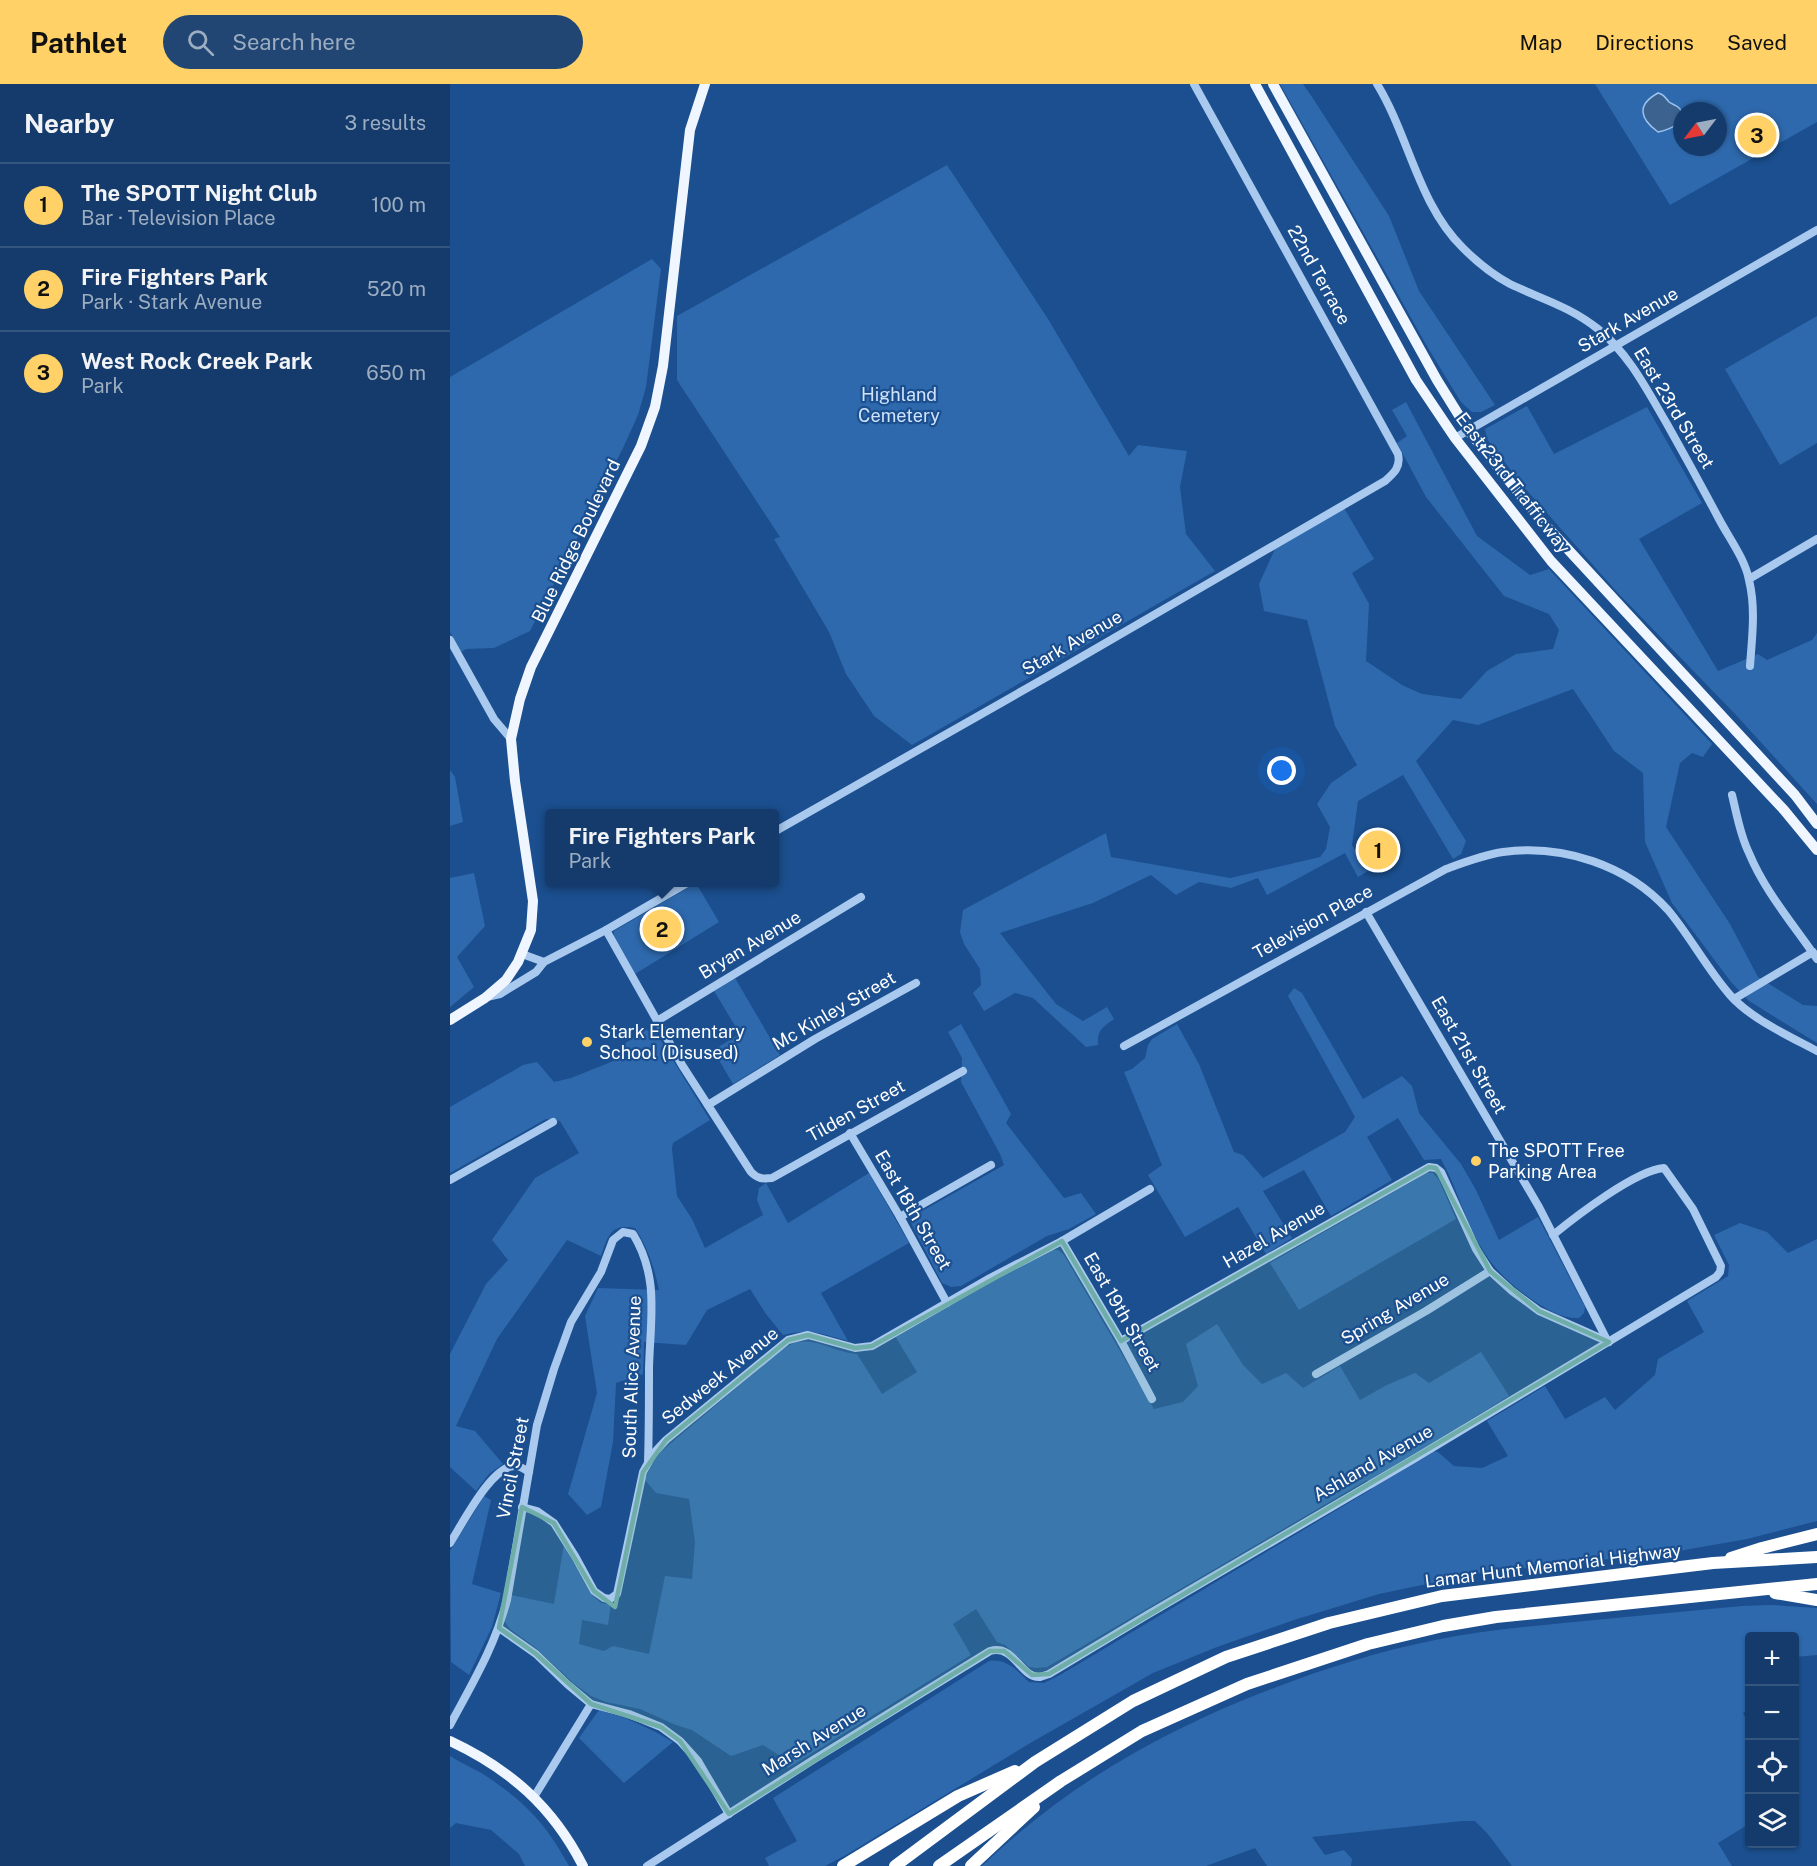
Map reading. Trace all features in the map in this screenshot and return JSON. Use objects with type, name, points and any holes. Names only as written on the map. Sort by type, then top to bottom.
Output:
[{"type":"highway","points":[[1713,1563],[1817,1534]]},
{"type":"highway","name":"Lamar Hunt Memorial Highway","points":[[895,1866],[1035,1762],[1143,1696],[1226,1657],[1329,1623],[1442,1596],[1713,1563],[1817,1557]]},
{"type":"highway","points":[[939,1866],[1061,1781],[1142,1731],[1247,1684],[1368,1644],[1443,1626],[1497,1617],[1817,1584]]},
{"type":"highway","points":[[1759,1591],[1817,1600]]},
{"type":"highway","points":[[843,1866],[958,1796],[1035,1762]]},
{"type":"highway","points":[[971,1866],[1061,1781]]},
{"type":"main road","name":"Blue Ridge Boulevard","points":[[485,998],[506,980],[517,965],[531,930],[533,901],[514,781],[511,739],[520,699],[531,667],[641,446],[655,407],[663,366],[690,130],[705,84]]},
{"type":"main road","name":"East 23rd Trafficway","points":[[1255,84],[1416,380],[1455,438],[1551,561],[1784,810],[1817,849]]},
{"type":"main road","name":"East 23rd Trafficway","points":[[1273,84],[1413,339],[1468,430],[1538,517],[1795,795],[1817,824]]},
{"type":"main road","points":[[450,1020],[485,998]]},
{"type":"main road","points":[[450,1741],[494,1765],[534,1797],[570,1840],[583,1866]]},
{"type":"street","name":"22nd Terrace","points":[[1194,84],[1398,454],[1399,461],[1396,470],[1385,481]]},
{"type":"street","name":"East 23rd Street","points":[[1377,84],[1387,101],[1428,199],[1461,247],[1508,283],[1561,305],[1580,316],[1616,346],[1637,372],[1701,484],[1749,579],[1754,608],[1750,666]]},
{"type":"street","name":"Stark Avenue","points":[[1455,438],[1817,230]]},
{"type":"street","name":"Stark Avenue","points":[[779,828],[1052,674],[1385,481]]},
{"type":"street","points":[[1749,579],[1817,539]]},
{"type":"street","points":[[450,640],[494,719],[511,739]]},
{"type":"street","points":[[1732,795],[1742,837],[1756,868],[1815,956],[1734,999]]},
{"type":"street","name":"Television Place","points":[[1124,1046],[1446,869],[1502,852],[1528,850],[1573,856],[1614,869],[1634,881],[1668,911],[1734,999],[1764,1023],[1817,1051]]},
{"type":"street","points":[[485,998],[500,994],[536,972],[544,962],[606,930],[680,887]]},
{"type":"street","name":"Bryan Avenue","points":[[657,1021],[861,897]]},
{"type":"street","name":"East 21st Street","points":[[1366,912],[1539,1208],[1609,1342]]},
{"type":"street","points":[[606,930],[708,1105]]},
{"type":"street","points":[[522,954],[544,962]]},
{"type":"street","name":"Mc Kinley Street","points":[[708,1105],[815,1039],[916,983]]},
{"type":"street","name":"Tilden Street","points":[[708,1105],[751,1172],[756,1177],[765,1179],[772,1178],[963,1071]]},
{"type":"street","points":[[450,1179],[553,1122]]},
{"type":"street","name":"East 18th Street","points":[[850,1133],[900,1217],[946,1303]]},
{"type":"street","points":[[900,1217],[991,1166]]},
{"type":"street","name":"Hazel Avenue","points":[[1121,1341],[1429,1167],[1436,1168],[1443,1175],[1476,1249],[1490,1271]]},
{"type":"street","name":"Ashland Avenue","points":[[1002,1650],[1032,1675],[1039,1677],[1049,1674],[1609,1342],[1716,1277],[1720,1272],[1721,1266],[1693,1209],[1664,1168],[1633,1180],[1604,1197],[1553,1235]]},
{"type":"street","name":"Sedweek Avenue","points":[[648,1464],[653,1454],[666,1440],[788,1340],[808,1335],[855,1348],[872,1346],[946,1303],[1062,1241],[1150,1189]]},
{"type":"street","name":"Vincil Street","points":[[450,1725],[488,1655],[499,1628],[507,1600],[537,1425],[571,1322],[601,1272],[614,1240],[623,1232],[633,1234]]},
{"type":"street","name":"South Alice Avenue","points":[[522,1507],[537,1511],[554,1523],[594,1591],[610,1599],[617,1594],[643,1472],[648,1464],[652,1302],[650,1273],[633,1234]]},
{"type":"street","name":"East 19th Street","points":[[1062,1241],[1152,1399]]},
{"type":"street","points":[[1490,1271],[1539,1311],[1609,1342]]},
{"type":"street","name":"Spring Avenue","points":[[1316,1374],[1426,1311],[1490,1271]]},
{"type":"street","points":[[450,1543],[478,1497],[496,1474],[517,1466],[530,1472]]},
{"type":"street","points":[[499,1628],[536,1654],[591,1704],[629,1714],[661,1727],[680,1741],[698,1761],[729,1814]]},
{"type":"street","name":"Marsh Avenue","points":[[647,1866],[990,1651],[1002,1650]]},
{"type":"street","points":[[534,1797],[591,1704]]},
{"type":"highlighted area","points":[[1429,1167],[1436,1168],[1490,1271],[1539,1311],[1609,1342],[1049,1674],[1032,1675],[1004,1651],[990,1651],[729,1814],[680,1741],[661,1727],[591,1704],[536,1654],[499,1628],[522,1507],[554,1523],[594,1591],[615,1607],[643,1472],[666,1440],[788,1340],[808,1335],[855,1348],[872,1346],[1062,1241],[1121,1341]]},
{"type":"green space","points":[[1280,84],[1303,84],[1312,97],[1389,216],[1419,291],[1495,405],[1481,412],[1472,412],[1461,402],[1428,348]]},
{"type":"green space","points":[[1595,84],[1817,84],[1817,122],[1670,205]]},
{"type":"green space","name":"Highland Cemetery","points":[[947,165],[1048,319],[1129,456],[1138,445],[1187,451],[1180,487],[1186,534],[1215,571],[912,745],[874,716],[846,674],[829,632],[774,539],[780,537],[677,380],[677,316]]},
{"type":"green space","points":[[652,259],[661,269],[646,387],[638,415],[623,448],[530,631],[494,648],[466,649],[461,652],[450,632],[450,377]]},
{"type":"green space","points":[[1817,316],[1817,443],[1780,465],[1725,369]]},
{"type":"green space","points":[[1406,402],[1477,536],[1530,575],[1549,569],[1712,744],[1703,757],[1692,753],[1680,763],[1666,827],[1730,924],[1758,977],[1803,1005],[1817,1006],[1817,1043],[1749,1001],[1731,982],[1672,903],[1645,842],[1643,773],[1614,751],[1573,689],[1478,725],[1453,720],[1416,761],[1466,841],[1461,854],[1453,859],[1403,775],[1358,801],[1352,845],[1368,871],[1358,877],[1345,853],[1267,895],[1258,878],[1231,888],[1199,882],[1176,895],[1151,875],[1093,903],[1000,933],[1056,1004],[1083,1021],[1107,1007],[1114,1019],[1101,1030],[1098,1045],[1086,1047],[1033,998],[1015,993],[984,1011],[973,993],[981,985],[980,969],[964,944],[960,932],[963,910],[1106,833],[1111,857],[1230,878],[1320,857],[1326,849],[1330,827],[1317,804],[1331,783],[1357,765],[1335,726],[1307,620],[1264,611],[1259,584],[1275,549],[1344,508],[1374,559],[1352,573],[1369,604],[1366,661],[1402,685],[1422,694],[1461,699],[1487,671],[1516,654],[1553,649],[1559,630],[1549,614],[1504,596],[1426,497],[1397,443],[1407,436],[1392,410]]},
{"type":"green space","points":[[1527,406],[1554,454],[1647,407],[1702,503],[1639,539],[1718,671],[1758,654],[1767,660],[1812,640],[1817,633],[1817,804],[1736,715],[1617,592],[1523,486],[1487,439],[1485,429]]},
{"type":"green space","points":[[450,770],[455,777],[463,822],[450,826]]},
{"type":"green space","points":[[474,873],[485,926],[457,957],[474,987],[450,1007],[450,878]]},
{"type":"green space","points":[[689,887],[698,887],[719,922],[635,974],[614,936],[614,931]]},
{"type":"green space","points":[[735,978],[780,1055],[733,1084],[713,1050],[740,1034],[714,991]]},
{"type":"green space","points":[[1294,988],[1302,993],[1363,1099],[1402,1076],[1412,1086],[1419,1113],[1461,1164],[1499,1240],[1538,1217],[1585,1307],[1584,1313],[1579,1318],[1563,1316],[1547,1309],[1501,1274],[1477,1241],[1441,1159],[1424,1160],[1398,1118],[1367,1137],[1392,1180],[1331,1216],[1304,1170],[1263,1191],[1292,1238],[1266,1254],[1238,1207],[1185,1237],[1148,1175],[1162,1165],[1124,1072],[1132,1069],[1145,1058],[1152,1039],[1177,1024],[1199,1064],[1234,1152],[1243,1155],[1263,1178],[1345,1132],[1355,1117],[1288,996]]},
{"type":"green space","points":[[961,1024],[1011,1114],[1006,1123],[1064,1198],[1081,1193],[1096,1214],[1069,1229],[1047,1236],[961,1286],[951,1287],[942,1283],[910,1221],[915,1215],[1004,1165],[961,1082],[962,1058],[948,1032]]},
{"type":"green space","points":[[646,1030],[656,1033],[710,1120],[673,1143],[672,1149],[677,1196],[692,1219],[705,1248],[763,1215],[757,1200],[759,1188],[766,1183],[788,1223],[869,1173],[909,1243],[821,1293],[848,1341],[809,1332],[783,1335],[750,1289],[707,1310],[686,1345],[644,1342],[643,1374],[616,1383],[613,1442],[601,1507],[587,1515],[568,1494],[597,1393],[585,1316],[598,1288],[659,1290],[650,1258],[635,1228],[615,1229],[608,1237],[601,1256],[567,1240],[497,1339],[456,1426],[475,1431],[503,1464],[489,1474],[476,1491],[450,1467],[450,1354],[486,1284],[508,1260],[492,1240],[535,1178],[579,1153],[560,1121],[546,1119],[450,1173],[450,1107],[523,1065],[537,1062],[554,1082],[571,1078],[626,1056],[621,1046]]},
{"type":"green space","points":[[1427,1173],[1433,1173],[1439,1180],[1456,1219],[1299,1310],[1270,1263]]},
{"type":"green space","points":[[1740,1223],[1767,1232],[1788,1253],[1817,1239],[1817,1521],[1747,1539],[1673,1552],[1480,1573],[1379,1594],[1294,1620],[1217,1647],[1153,1673],[1032,1742],[825,1866],[769,1866],[765,1858],[797,1841],[773,1798],[989,1661],[1006,1663],[1029,1682],[1044,1683],[1060,1675],[1372,1489],[1367,1480],[1047,1667],[1029,1667],[1005,1645],[997,1642],[976,1609],[953,1624],[971,1655],[788,1768],[782,1757],[763,1745],[731,1756],[692,1730],[640,1709],[606,1702],[591,1696],[573,1683],[536,1648],[510,1629],[505,1622],[511,1595],[554,1604],[564,1544],[590,1593],[601,1603],[611,1604],[608,1625],[582,1620],[579,1644],[604,1651],[613,1646],[649,1654],[665,1576],[692,1579],[695,1542],[689,1499],[656,1493],[645,1480],[658,1454],[779,1352],[800,1342],[816,1343],[857,1354],[882,1394],[917,1372],[895,1336],[1050,1250],[1058,1250],[1064,1255],[1154,1409],[1183,1402],[1198,1386],[1186,1344],[1217,1324],[1243,1365],[1262,1384],[1286,1373],[1303,1388],[1340,1366],[1360,1400],[1415,1373],[1429,1383],[1481,1352],[1509,1396],[1423,1449],[1438,1452],[1454,1466],[1482,1468],[1508,1456],[1487,1421],[1545,1386],[1565,1419],[1605,1397],[1615,1410],[1655,1375],[1658,1359],[1704,1332],[1687,1301],[1728,1276],[1729,1265],[1714,1235]]},
{"type":"green space","points":[[484,1496],[491,1500],[472,1584],[501,1593],[492,1627],[469,1675],[451,1662],[450,1551]]},
{"type":"green space","points":[[1742,1606],[1817,1608],[1817,1655],[1799,1657],[1799,1632],[1745,1632],[1745,1712],[1743,1713],[1745,1717],[1745,1826],[1718,1843],[1732,1866],[1512,1866],[1475,1821],[1462,1821],[1312,1837],[1325,1855],[1344,1850],[1352,1859],[1351,1866],[1267,1866],[1255,1848],[1206,1866],[982,1866],[1048,1810],[1119,1762],[1156,1741],[1233,1704],[1333,1667],[1394,1649],[1472,1634]]},
{"type":"green space","points":[[599,1710],[637,1723],[673,1742],[624,1783],[579,1738]]},
{"type":"green space","points":[[450,1756],[483,1774],[522,1803],[551,1837],[569,1866],[525,1866],[519,1854],[491,1830],[456,1823],[450,1828]]},
{"type":"shaded area","points":[[1658,93],[1673,104],[1673,126],[1658,132],[1647,122],[1643,112],[1646,102]]},
{"type":"place","name":"West Rock Creek Park","points":[[1757,135]]},
{"type":"place","name":"The SPOTT Night Club","points":[[1378,850]]},
{"type":"place","name":"Fire Fighters Park","points":[[662,929]]},
{"type":"place","name":"Stark Elementary School (Disused)","points":[[587,1042]]},
{"type":"place","name":"The SPOTT Free Parking Area","points":[[1476,1161]]}]
